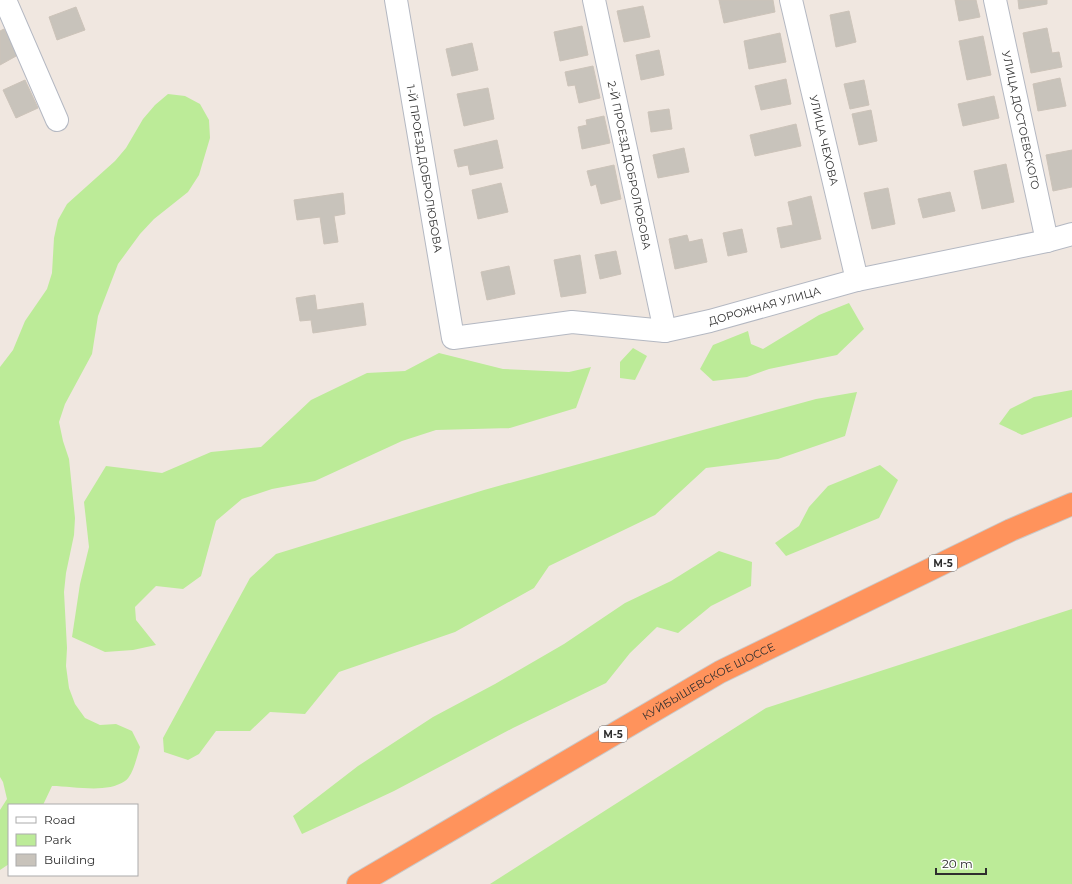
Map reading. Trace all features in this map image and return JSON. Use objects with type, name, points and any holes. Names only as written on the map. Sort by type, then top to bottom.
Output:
[{"type":"highway","name":"КУЙБЫШЕВСКОЕ ШОССЕ","points":[[358,884],[720,672],[1011,530],[1072,504]]},
{"type":"street","points":[[5,0],[57,120]]},
{"type":"street","name":"1-Й ПРОЕЗД ДОБРОЛЮБОВА","points":[[396,0],[453,338]]},
{"type":"street","name":"2-Й ПРОЕЗД ДОБРОЛЮБОВА","points":[[594,0],[665,331]]},
{"type":"street","name":"УЛИЦА ЧЕХОВА","points":[[791,0],[857,280]]},
{"type":"street","name":"УЛИЦА ДОСТОЕВСКОГО","points":[[995,0],[1047,241]]},
{"type":"street","name":"ДОРОЖНАЯ УЛИЦА","points":[[453,338],[572,322],[665,331],[710,322],[857,280],[1047,241],[1072,234]]},
{"type":"green space","points":[[168,94],[185,96],[200,104],[209,120],[210,138],[199,175],[188,192],[154,219],[140,234],[118,264],[98,316],[92,354],[65,404],[59,422],[69,459],[75,518],[74,535],[66,573],[64,592],[67,648],[66,666],[69,688],[75,704],[85,718],[100,725],[116,724],[132,731],[140,747],[130,775],[125,781],[117,785],[99,788],[52,786],[43,804],[8,804],[8,865],[0,870],[0,810],[7,799],[3,782],[0,777],[0,367],[13,350],[25,321],[47,289],[52,273],[54,238],[58,220],[67,204],[115,161],[126,148],[143,119],[155,105]]},
{"type":"green space","points":[[849,303],[864,329],[837,355],[769,369],[747,377],[713,381],[700,369],[713,345],[748,331],[751,344],[763,349],[819,315]]},
{"type":"green space","points":[[633,348],[647,356],[635,380],[620,378],[620,362]]},
{"type":"green space","points":[[439,353],[503,369],[569,372],[591,367],[576,408],[510,428],[436,430],[402,441],[315,481],[272,489],[242,499],[216,521],[201,576],[183,589],[156,586],[135,607],[136,620],[156,645],[133,650],[105,652],[72,637],[80,584],[89,547],[84,502],[106,466],[162,473],[211,452],[261,447],[311,400],[367,373],[405,371]]},
{"type":"green space","points":[[1072,390],[1072,417],[1022,435],[999,424],[1010,409],[1034,397]]},
{"type":"green space","points":[[857,392],[845,436],[778,459],[706,468],[655,515],[549,566],[534,588],[455,632],[339,672],[305,714],[270,712],[250,731],[216,731],[199,754],[188,760],[164,752],[163,738],[250,578],[276,554],[484,490],[816,399]]},
{"type":"green space","points":[[880,465],[898,480],[879,518],[786,556],[775,543],[799,526],[809,507],[828,486]]},
{"type":"green space","points":[[719,551],[752,562],[751,586],[711,606],[678,633],[657,627],[630,653],[606,683],[513,728],[394,791],[302,834],[293,816],[358,766],[433,717],[495,684],[564,644],[625,603],[671,581]]},
{"type":"green space","points":[[1072,609],[1072,884],[490,884],[766,708]]},
{"type":"building","points":[[719,0],[773,0],[775,12],[724,23]]},
{"type":"building","points":[[955,0],[976,0],[980,17],[959,21]]},
{"type":"building","points":[[1018,0],[1047,0],[1047,4],[1019,9]]},
{"type":"building","points":[[643,6],[650,37],[624,42],[617,11]]},
{"type":"building","points":[[76,7],[85,30],[57,40],[49,17]]},
{"type":"building","points":[[849,11],[856,42],[836,47],[830,15]]},
{"type":"building","points":[[582,26],[588,55],[560,61],[554,32]]},
{"type":"building","points":[[1047,28],[1052,53],[1059,52],[1062,67],[1031,73],[1023,33]]},
{"type":"building","points":[[4,29],[18,55],[0,65],[0,31]]},
{"type":"building","points":[[780,33],[786,62],[749,69],[744,41]]},
{"type":"building","points":[[983,36],[991,75],[967,80],[959,41]]},
{"type":"building","points":[[472,43],[478,70],[452,76],[446,49]]},
{"type":"building","points":[[659,50],[664,75],[641,80],[636,55]]},
{"type":"building","points":[[593,66],[600,98],[579,103],[575,85],[568,86],[565,72]]},
{"type":"building","points":[[1060,78],[1066,106],[1038,111],[1033,84]]},
{"type":"building","points":[[786,79],[791,104],[761,110],[755,86]]},
{"type":"building","points":[[25,80],[38,108],[16,118],[3,90]]},
{"type":"building","points":[[864,80],[869,105],[850,109],[844,84]]},
{"type":"building","points":[[488,88],[494,119],[464,126],[457,94]]},
{"type":"building","points":[[994,96],[999,118],[963,126],[958,104]]},
{"type":"building","points":[[669,109],[672,129],[651,132],[648,112]]},
{"type":"building","points":[[871,110],[877,141],[859,145],[852,114]]},
{"type":"building","points":[[604,116],[610,143],[582,149],[578,127],[587,125],[586,120]]},
{"type":"building","points":[[796,124],[801,146],[755,156],[750,135]]},
{"type":"building","points":[[497,140],[503,168],[470,175],[468,165],[458,167],[454,150]]},
{"type":"building","points":[[684,148],[689,172],[658,178],[653,155]]},
{"type":"building","points":[[1072,150],[1072,187],[1053,191],[1046,155]]},
{"type":"building","points":[[1006,164],[1014,202],[982,209],[974,171]]},
{"type":"building","points":[[614,165],[621,199],[601,204],[596,184],[591,186],[587,171]]},
{"type":"building","points":[[501,183],[508,212],[478,219],[472,190]]},
{"type":"building","points":[[888,188],[895,224],[872,229],[864,193]]},
{"type":"building","points":[[950,192],[955,211],[923,218],[918,199]]},
{"type":"building","points":[[343,193],[345,214],[334,216],[338,242],[324,244],[320,217],[297,220],[294,200]]},
{"type":"building","points":[[811,196],[821,239],[781,248],[777,228],[793,225],[788,202]]},
{"type":"building","points":[[742,229],[747,252],[728,256],[723,233]]},
{"type":"building","points":[[687,235],[689,242],[702,239],[707,262],[675,269],[669,239]]},
{"type":"building","points":[[616,251],[621,274],[600,279],[595,255]]},
{"type":"building","points":[[580,255],[586,293],[561,297],[554,260]]},
{"type":"building","points":[[509,266],[515,294],[487,300],[481,272]]},
{"type":"building","points":[[315,295],[317,310],[363,303],[366,325],[313,333],[311,320],[300,321],[296,298]]}]
